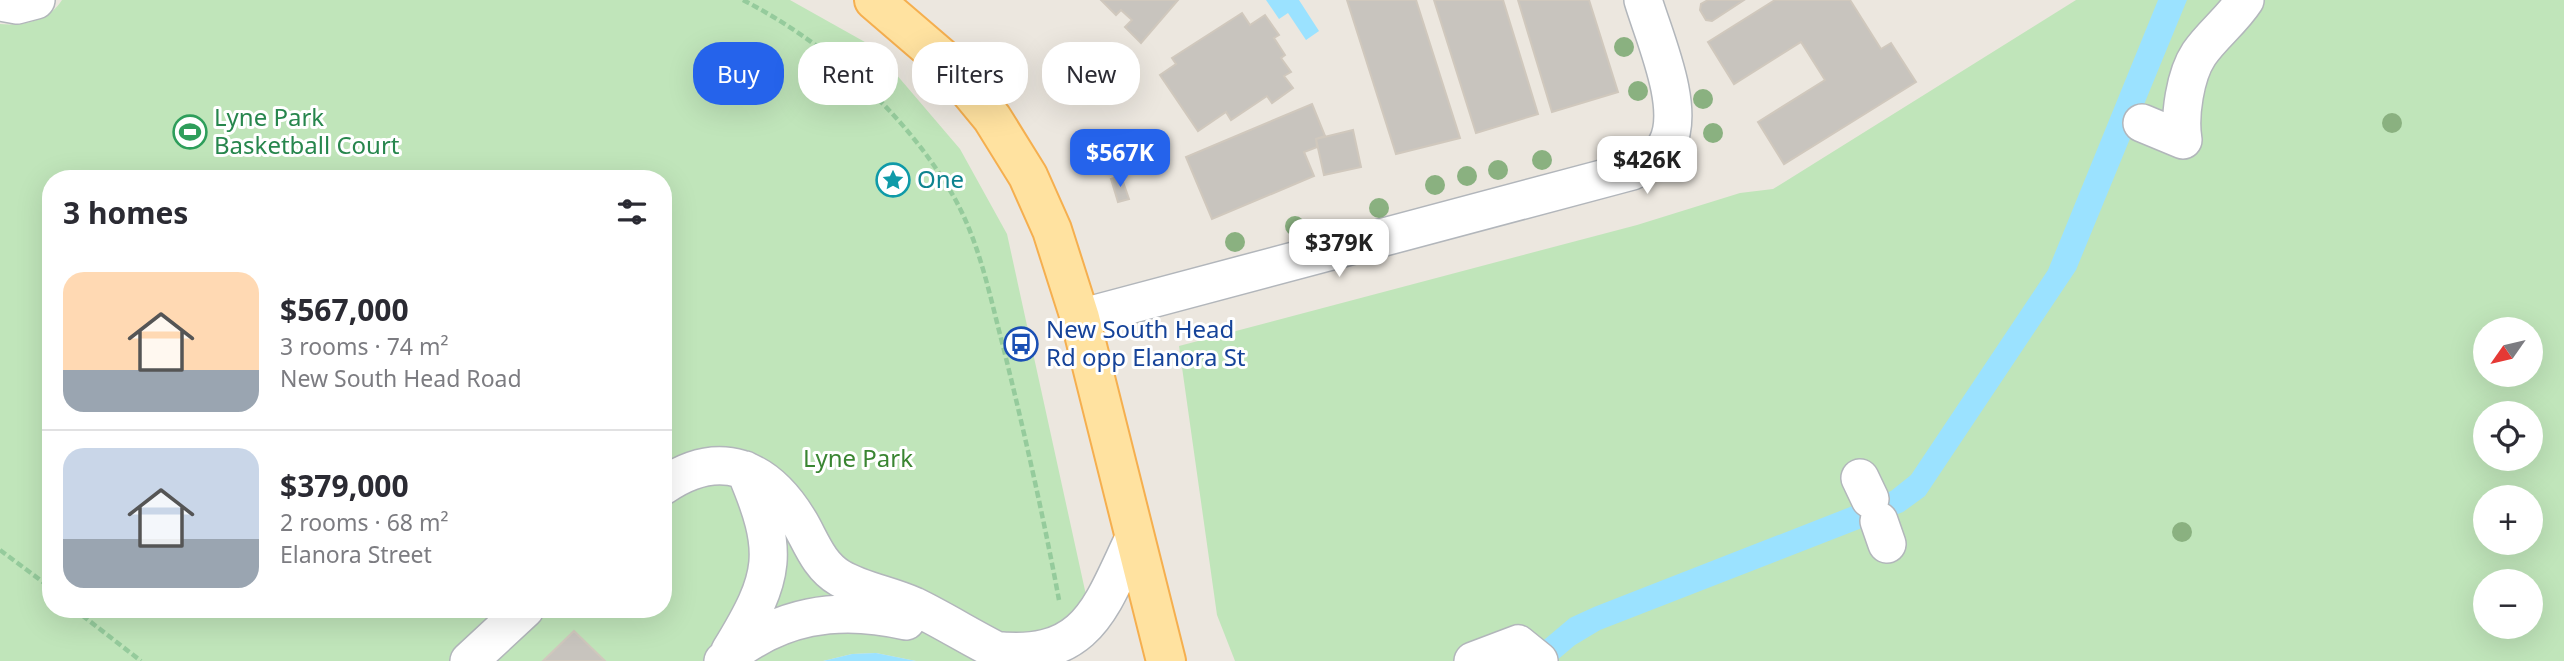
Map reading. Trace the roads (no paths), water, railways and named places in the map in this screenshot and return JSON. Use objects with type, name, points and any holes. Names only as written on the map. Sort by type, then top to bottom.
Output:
[{"type":"main road","points":[[874,0],[945,61],[992,118],[1028,176],[1048,219],[1080,318],[1166,661]]},
{"type":"street","points":[[0,2],[17,5],[36,0]]},
{"type":"street","points":[[1080,318],[1632,171],[1653,159],[1668,142],[1674,117],[1671,93],[1643,0]]},
{"type":"street","points":[[2142,124],[2183,140],[2181,127],[2189,81],[2197,56],[2245,0]]},
{"type":"street","points":[[672,481],[698,468],[727,465],[761,478],[788,504],[829,571],[853,584],[914,606],[993,649]]},
{"type":"street","points":[[724,660],[755,609],[768,570],[765,523],[745,470]]},
{"type":"street","points":[[724,660],[772,628],[821,613],[883,616],[993,649],[1038,654],[1055,650],[1075,637],[1097,613],[1134,538]]},
{"type":"street","points":[[469,661],[515,618]]},
{"type":"street","points":[[1473,661],[1518,644],[1534,656]]},
{"type":"water","points":[[1266,0],[1299,0],[1319,31],[1306,40],[1288,13],[1279,19]]},
{"type":"water","points":[[2158,0],[2187,0],[2076,270],[1925,496],[1903,512],[1600,630],[1575,645],[1556,661],[1519,661],[1570,618],[1891,491],[1911,475],[2048,270]]},
{"type":"water","points":[[876,653],[916,661],[823,661],[852,654]]},
{"type":"place","name":"Lyne Park Basketball Court","points":[[190,132]]},
{"type":"place","name":"One","points":[[893,180]]},
{"type":"place","name":"New South Head Rd opp Elanora St","points":[[1021,344]]},
{"type":"park label","name":"Lyne Park","points":[[858,459]]}]
